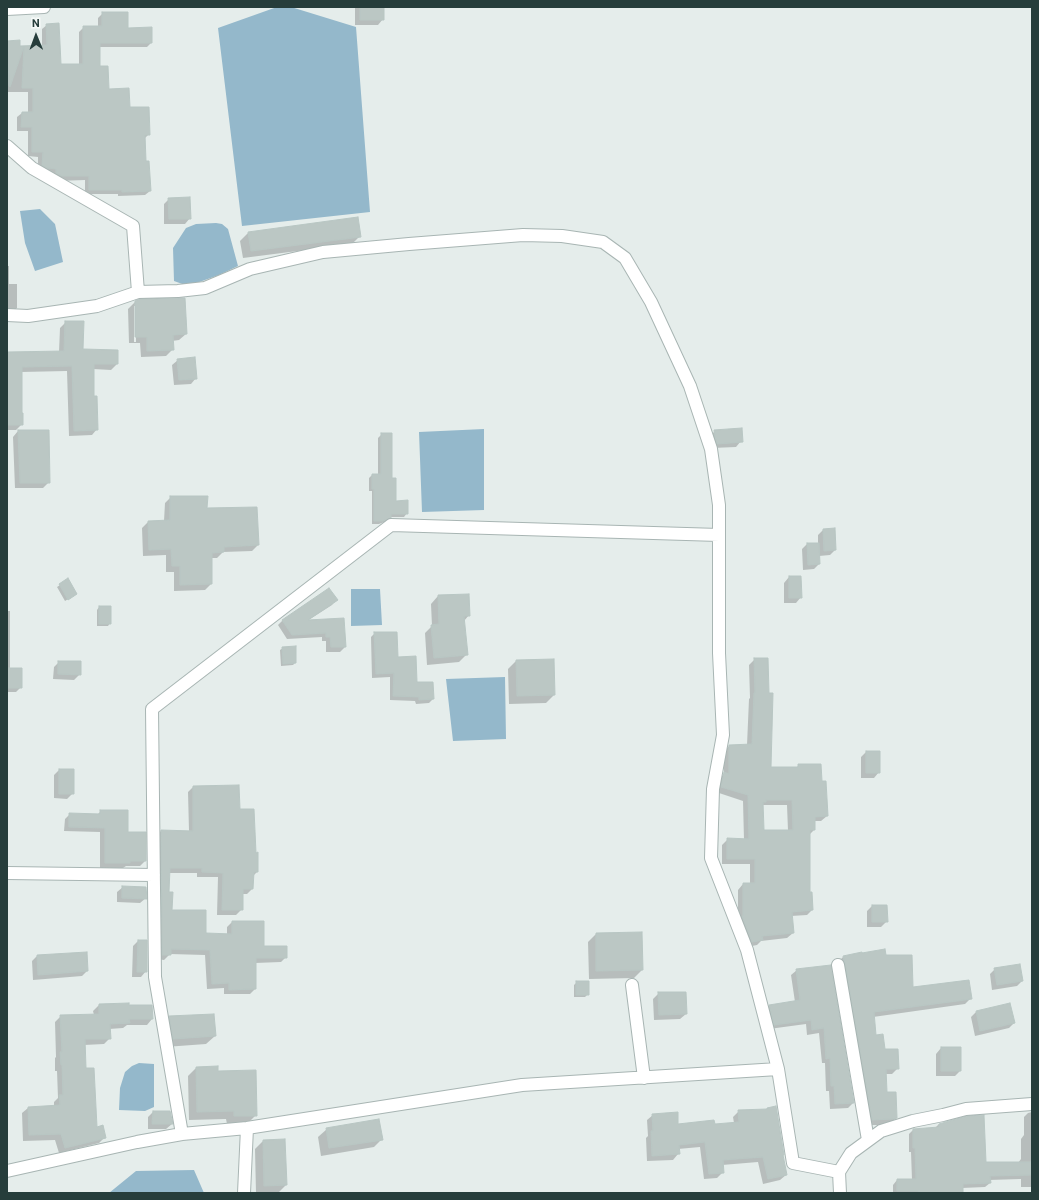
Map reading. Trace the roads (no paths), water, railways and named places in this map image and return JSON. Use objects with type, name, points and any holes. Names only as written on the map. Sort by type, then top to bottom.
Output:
[{"type":"street","points":[[7,9],[44,7]]},
{"type":"street","points":[[7,146],[32,168],[133,226],[138,292]]},
{"type":"street","points":[[7,316],[28,316],[97,306],[138,292],[178,291],[205,288],[250,269],[323,252],[523,235],[562,236],[604,242],[625,258],[651,302],[690,386],[711,449],[719,505],[719,653],[723,735],[713,789],[711,858],[747,950],[778,1069],[793,1163],[839,1172]]},
{"type":"street","points":[[182,1134],[155,977],[152,709],[391,525],[719,535]]},
{"type":"street","points":[[7,873],[154,876]]},
{"type":"street","points":[[838,965],[868,1140]]},
{"type":"street","points":[[632,986],[644,1078]]},
{"type":"street","points":[[7,1171],[182,1134],[247,1128],[522,1086],[778,1069]]},
{"type":"street","points":[[840,1193],[839,1172],[850,1153],[882,1131],[913,1121],[966,1109],[1032,1104]]},
{"type":"street","points":[[244,1193],[247,1128]]},
{"type":"water","points":[[277,7],[291,7],[356,27],[370,212],[242,226],[218,28]]},
{"type":"water","points":[[40,209],[55,224],[63,262],[35,271],[25,243],[20,211]]},
{"type":"water","points":[[196,224],[222,224],[228,229],[238,266],[219,275],[188,286],[174,281],[173,248],[186,228]]},
{"type":"water","points":[[484,429],[484,510],[422,512],[419,432]]},
{"type":"water","points":[[351,589],[380,589],[382,625],[351,626]]},
{"type":"water","points":[[505,677],[506,739],[453,741],[446,679]]},
{"type":"water","points":[[139,1063],[154,1064],[154,1107],[145,1111],[119,1110],[120,1088],[125,1072],[132,1066]]},
{"type":"water","points":[[194,1170],[204,1193],[109,1193],[136,1171]]}]
